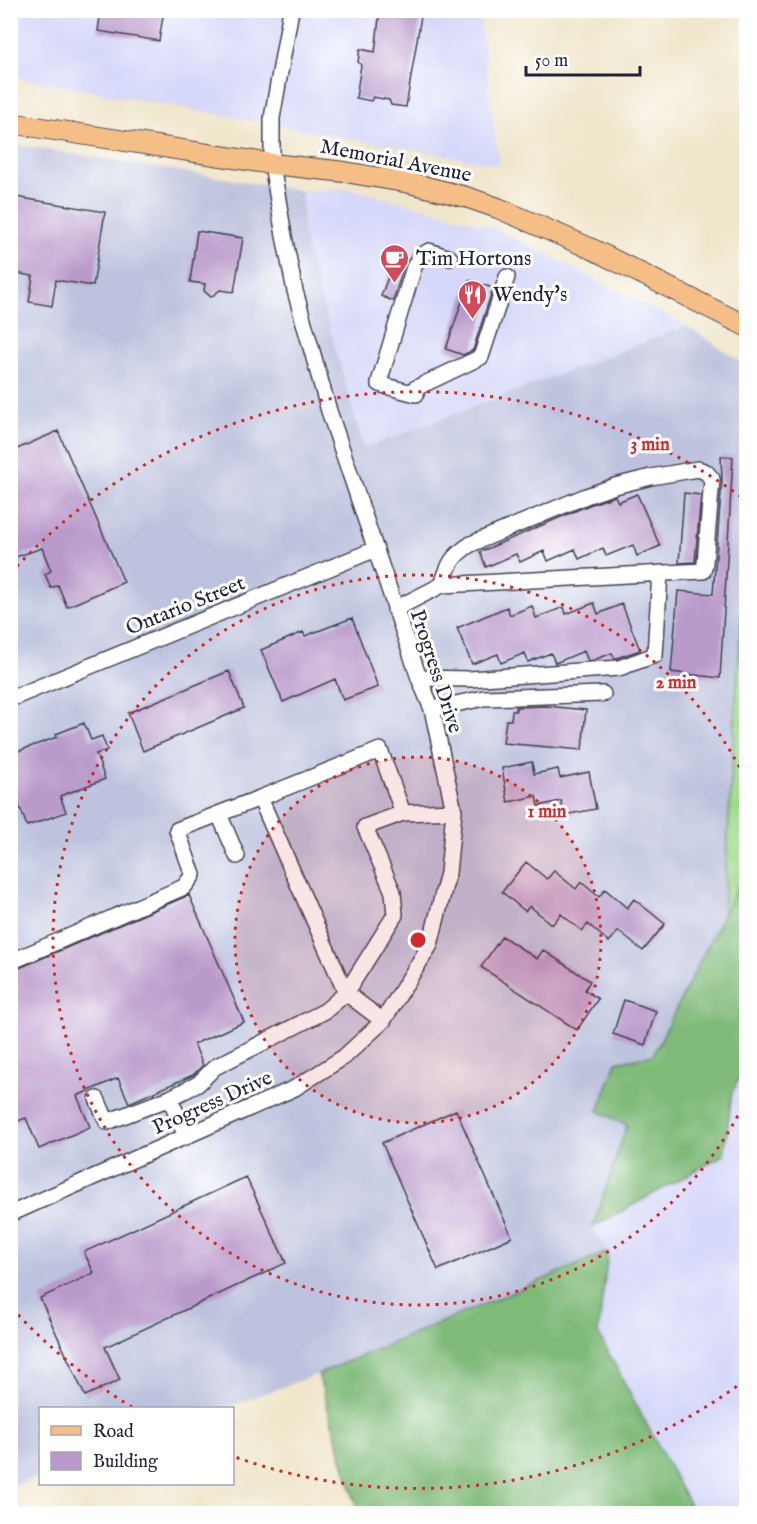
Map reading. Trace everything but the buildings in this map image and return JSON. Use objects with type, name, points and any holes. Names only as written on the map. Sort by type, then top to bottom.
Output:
[{"type":"main road","name":"Memorial Avenue","points":[[10,123],[272,164],[321,168],[410,183],[466,197],[498,208],[591,249],[747,326]]},
{"type":"street","name":"Progress Drive","points":[[10,1214],[295,1088],[344,1057],[383,1021],[430,945],[448,873],[454,811],[432,709],[395,609],[329,411],[295,291],[272,164],[272,118],[291,10]]},
{"type":"street","points":[[450,258],[429,251],[420,256],[414,267],[380,379],[379,383],[382,385],[415,391],[481,357],[507,277]]},
{"type":"street","points":[[395,609],[442,585],[703,571],[712,479],[706,472],[698,469],[615,486],[471,544],[459,552],[449,564],[442,585]]},
{"type":"street","name":"Ontario Street","points":[[10,699],[376,549]]},
{"type":"street","points":[[419,678],[470,679],[619,668],[655,656],[660,573]]},
{"type":"street","points":[[432,709],[484,698],[603,694]]},
{"type":"street","points":[[10,962],[184,887],[193,875],[177,830],[380,750],[403,813]]},
{"type":"street","points":[[260,798],[346,993],[383,1021]]},
{"type":"street","points":[[97,1099],[107,1122],[170,1098],[198,1084],[215,1067],[325,1011],[346,993],[395,915],[393,892],[365,827],[403,813],[454,811]]},
{"type":"street","points":[[219,814],[237,856]]},
{"type":"street","points":[[170,1098],[186,1137]]},
{"type":"shaded area","points":[[10,11],[479,11],[499,165],[11,77]]},
{"type":"shaded area","points":[[11,144],[302,191],[303,236],[364,448],[687,326],[746,365],[746,533],[723,917],[653,1055],[616,1062],[598,1110],[627,1125],[593,1227],[608,1252],[318,1374],[228,1407],[39,1407],[39,1476],[11,1487]]},
{"type":"shaded area","points":[[351,189],[489,225],[687,326],[364,448],[303,236],[302,191]]},
{"type":"shaded area","points":[[746,1065],[746,1513],[694,1513],[598,1333],[608,1252],[593,1227],[724,1155],[732,1093]]},
{"type":"green space","points":[[746,533],[746,882],[738,885],[723,917]]},
{"type":"green space","points":[[746,882],[746,1065],[732,1093],[724,1155],[593,1227],[627,1125],[598,1111],[616,1062],[653,1055],[738,885]]},
{"type":"green space","points":[[608,1252],[598,1333],[694,1513],[358,1513],[318,1374]]},
{"type":"place","name":"Tim Hortons","points":[[395,284]]},
{"type":"place","name":"Wendy's","points":[[472,320]]}]
